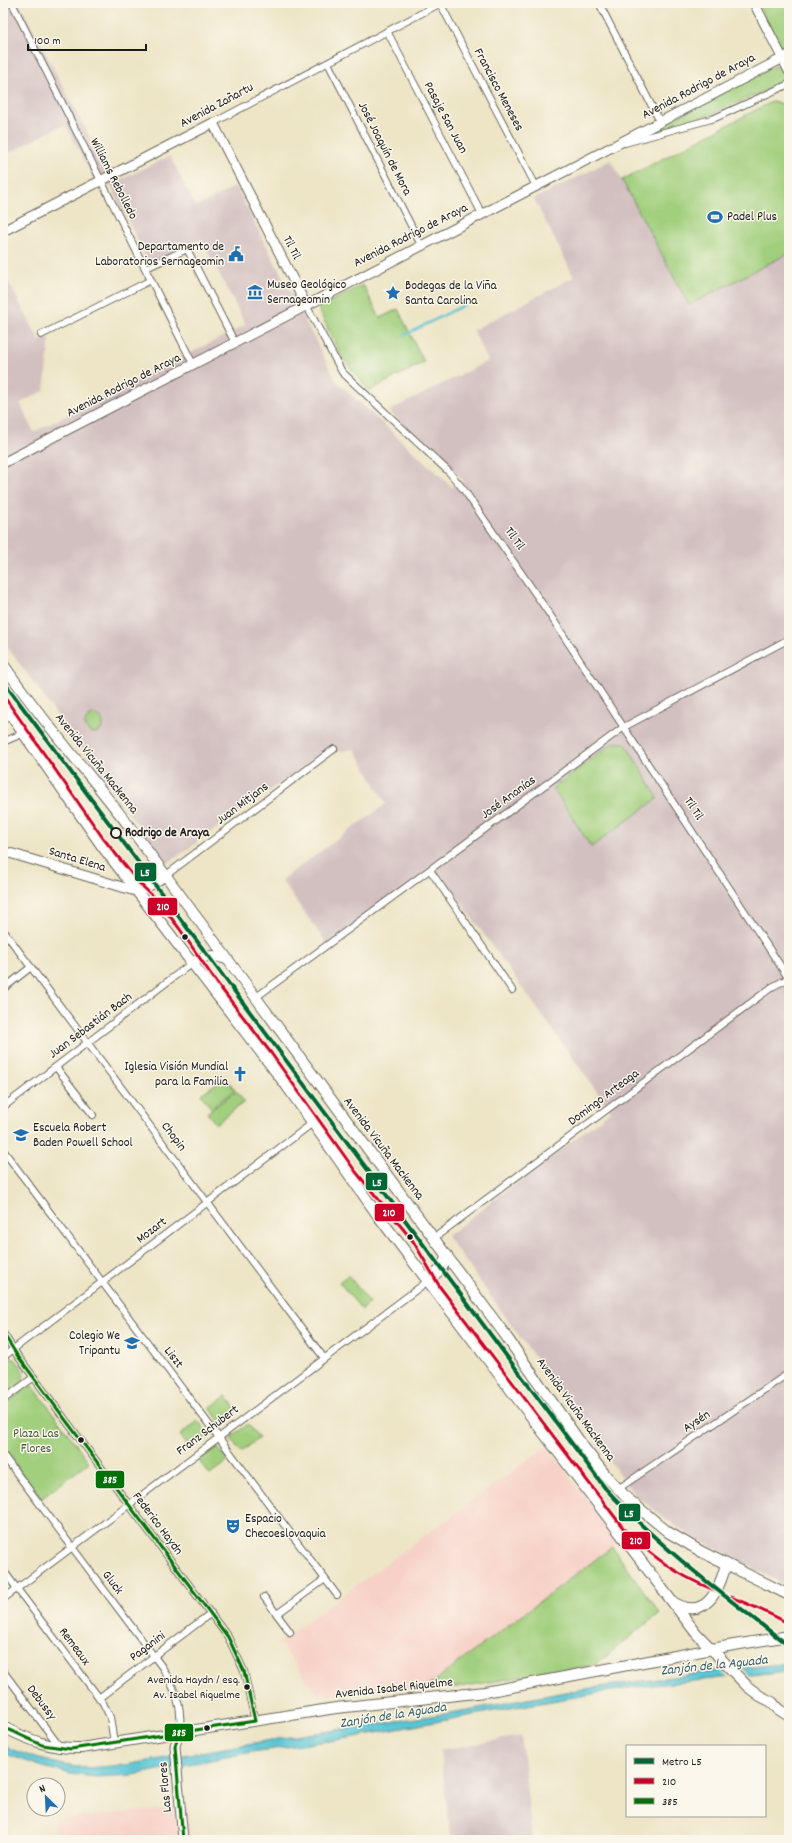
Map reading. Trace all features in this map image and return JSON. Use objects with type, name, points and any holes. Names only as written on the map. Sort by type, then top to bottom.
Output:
[{"type":"main road","points":[[754,3],[786,56],[789,71]]},
{"type":"main road","name":"Avenida Rodrigo de Araya","points":[[3,463],[786,56]]},
{"type":"main road","name":"Avenida Zañartu","points":[[3,231],[213,123]]},
{"type":"main road","name":"Til Til","points":[[213,123],[306,305]]},
{"type":"main road","name":"Avenida Vicuña Mackenna","points":[[3,664],[32,704],[105,794],[447,1255],[514,1347],[585,1449],[618,1489],[636,1507],[668,1532],[726,1564],[789,1595]]},
{"type":"main road","points":[[3,704],[24,732],[84,821],[135,890],[314,1122],[372,1207],[672,1601],[710,1649],[741,1680],[760,1696],[772,1702],[778,1709],[789,1716]]},
{"type":"main road","name":"Santa Elena","points":[[3,851],[127,890],[135,890]]},
{"type":"main road","points":[[135,890],[146,888],[165,876]]},
{"type":"main road","points":[[192,963],[200,958],[210,956],[226,958]]},
{"type":"main road","points":[[428,1281],[442,1268],[447,1255]]},
{"type":"main road","points":[[672,1601],[680,1606],[691,1608],[708,1603],[717,1591],[726,1564]]},
{"type":"main road","name":"Avenida Isabel Riquelme","points":[[3,1727],[33,1742],[61,1748],[81,1748],[336,1708],[485,1692],[710,1649],[789,1636]]},
{"type":"main road","name":"Las Flores","points":[[179,1733],[176,1749],[183,1840]]},
{"type":"street","name":"Williams Rebolledo","points":[[12,3],[193,364]]},
{"type":"street","name":"Avenida Zañartu","points":[[213,123],[441,3]]},
{"type":"street","name":"Francisco Meneses","points":[[441,3],[536,186]]},
{"type":"street","points":[[599,3],[660,122]]},
{"type":"street","name":"Pasaje San Juan","points":[[387,31],[482,214]]},
{"type":"street","name":"José Joaquín de Mora","points":[[328,63],[421,246]]},
{"type":"street","points":[[612,147],[714,118],[789,84]]},
{"type":"street","points":[[146,268],[187,249],[234,343]]},
{"type":"street","points":[[41,335],[151,280]]},
{"type":"street","name":"Til Til","points":[[306,305],[342,372],[440,463],[460,486],[548,612],[789,979]]},
{"type":"street","name":"José Ananías","points":[[255,998],[624,727],[789,639]]},
{"type":"street","points":[[3,742],[24,732]]},
{"type":"street","name":"Juan Mitjans","points":[[165,876],[334,749]]},
{"type":"street","points":[[430,870],[512,990]]},
{"type":"street","name":"Chopin","points":[[3,930],[324,1358]]},
{"type":"street","name":"Juan Sebastián Bach","points":[[3,1107],[192,963]]},
{"type":"street","points":[[3,989],[31,967]]},
{"type":"street","name":"Domingo Arteaga","points":[[434,1238],[772,987],[789,979]]},
{"type":"street","points":[[56,1067],[93,1115]]},
{"type":"street","name":"Mozart","points":[[3,1357],[314,1122]]},
{"type":"street","name":"Liszt","points":[[3,1150],[337,1595]]},
{"type":"street","name":"Franz Schubert","points":[[3,1599],[428,1281]]},
{"type":"street","name":"Federico Haydn","points":[[3,1333],[34,1377],[228,1637],[240,1659],[247,1682],[254,1721]]},
{"type":"street","name":"Aysén","points":[[618,1489],[789,1373]]},
{"type":"street","points":[[3,1400],[34,1377]]},
{"type":"street","name":"Gluck","points":[[3,1455],[154,1656],[171,1682],[178,1700],[182,1720],[179,1733]]},
{"type":"street","name":"Remeaux","points":[[3,1570],[99,1698],[110,1717],[114,1743]]},
{"type":"street","points":[[277,1614],[325,1579]]},
{"type":"street","points":[[264,1597],[290,1632]]},
{"type":"street","name":"Paganini","points":[[99,1698],[211,1613]]},
{"type":"street","name":"Debussy","points":[[3,1671],[61,1748]]},
{"type":"shaded area","points":[[3,3],[19,3],[114,183],[170,156],[196,207],[236,186],[336,381],[452,487],[464,481],[389,411],[488,361],[473,330],[574,277],[534,199],[611,160],[689,305],[789,253],[789,1587],[681,1530],[636,1496],[447,1236],[611,1111],[437,869],[327,944],[281,880],[386,804],[355,749],[321,754],[166,864],[3,641],[3,272],[40,341],[50,337],[44,391],[20,403],[34,432],[246,325],[201,239],[149,264],[111,185],[100,190],[65,124],[3,156]]},
{"type":"shaded area","points":[[547,1446],[618,1542],[425,1688],[318,1695],[279,1642]]},
{"type":"shaded area","points":[[521,1736],[532,1840],[451,1840],[440,1750]]},
{"type":"shaded area","points":[[189,1807],[191,1840],[57,1840],[55,1819]]},
{"type":"green space","points":[[757,3],[789,3],[789,64]]},
{"type":"green space","points":[[775,66],[779,67],[785,79],[784,82],[715,113],[664,130],[662,125]]},
{"type":"green space","name":"Padel Plus","points":[[773,101],[789,106],[789,253],[689,305],[622,180]]},
{"type":"green space","points":[[363,285],[380,318],[398,309],[424,362],[369,391],[341,356],[318,308]]},
{"type":"green space","points":[[94,715],[100,718],[103,724],[100,730],[94,733],[88,730],[85,724],[88,718]]},
{"type":"green space","points":[[613,743],[625,743],[658,798],[591,847],[553,788]]},
{"type":"green space","points":[[225,1077],[235,1090],[211,1108],[201,1094]]},
{"type":"green space","points":[[236,1091],[244,1102],[216,1124],[207,1113]]},
{"type":"green space","points":[[348,1275],[370,1303],[362,1310],[339,1282]]},
{"type":"green space","points":[[8,1358],[15,1359],[23,1372],[24,1377],[19,1384],[3,1395],[3,1362]]},
{"type":"green space","name":"Plaza Las Flores","points":[[33,1386],[89,1462],[41,1499],[3,1448],[3,1406],[27,1388]]},
{"type":"green space","points":[[226,1396],[237,1410],[220,1422],[210,1408]]},
{"type":"green space","points":[[198,1421],[209,1435],[191,1449],[180,1435]]},
{"type":"green space","points":[[248,1424],[259,1438],[241,1452],[230,1438]]},
{"type":"green space","points":[[217,1447],[228,1461],[210,1475],[199,1461]]},
{"type":"green space","points":[[612,1547],[660,1613],[595,1665],[459,1687],[425,1688]]},
{"type":"water","points":[[789,1663],[789,1671],[635,1687],[516,1707],[349,1738],[252,1752],[133,1775],[96,1777],[70,1774],[43,1767],[3,1753],[3,1746],[35,1758],[64,1765],[86,1768],[125,1765],[289,1737],[451,1713],[571,1691],[716,1671]]},
{"type":"pier","points":[[741,1666],[752,1678],[730,1680],[718,1668]]},
{"type":"waterway","points":[[405,335],[464,305]]},
{"type":"metro line","name":"L5","points":[[3,681],[605,1488],[648,1531],[694,1571],[789,1646]]},
{"type":"transit line","name":"210","points":[[3,695],[103,838],[139,883],[159,902],[179,928],[217,983],[271,1053],[356,1172],[413,1241],[440,1287],[624,1529],[639,1544],[682,1575],[789,1624]]},
{"type":"transit line","name":"385","points":[[3,1333],[17,1355],[228,1637],[244,1671],[255,1721],[71,1749],[42,1745],[3,1727]]},
{"type":"transit line","name":"385","points":[[179,1733],[175,1746],[183,1840]]},
{"type":"place","name":"Padel Plus","points":[[715,217]]},
{"type":"place","name":"Departamento de Laboratorios Sernageomin","points":[[236,254]]},
{"type":"place","name":"Museo Geológico Sernageomin","points":[[255,292]]},
{"type":"place","name":"Bodegas de la Viña Santa Carolina","points":[[393,293]]},
{"type":"place","name":"Rodrigo de Araya","points":[[116,833]]},
{"type":"place","name":"Iglesia Visión Mundial para la Familia","points":[[240,1074]]},
{"type":"place","name":"Escuela Robert Baden Powell School","points":[[21,1135]]},
{"type":"place","name":"Colegio We Tripantu","points":[[132,1343]]},
{"type":"place","name":"Espacio Checoeslovaquia","points":[[233,1526]]},
{"type":"place","name":"Avenida Haydn / esq. Av. Isabel Riquelme","points":[[247,1687]]},
{"type":"water label","name":"Zanjón de la Aguada","points":[[714,1666]]},
{"type":"water label","name":"Zanjón de la Aguada","points":[[393,1716]]}]
